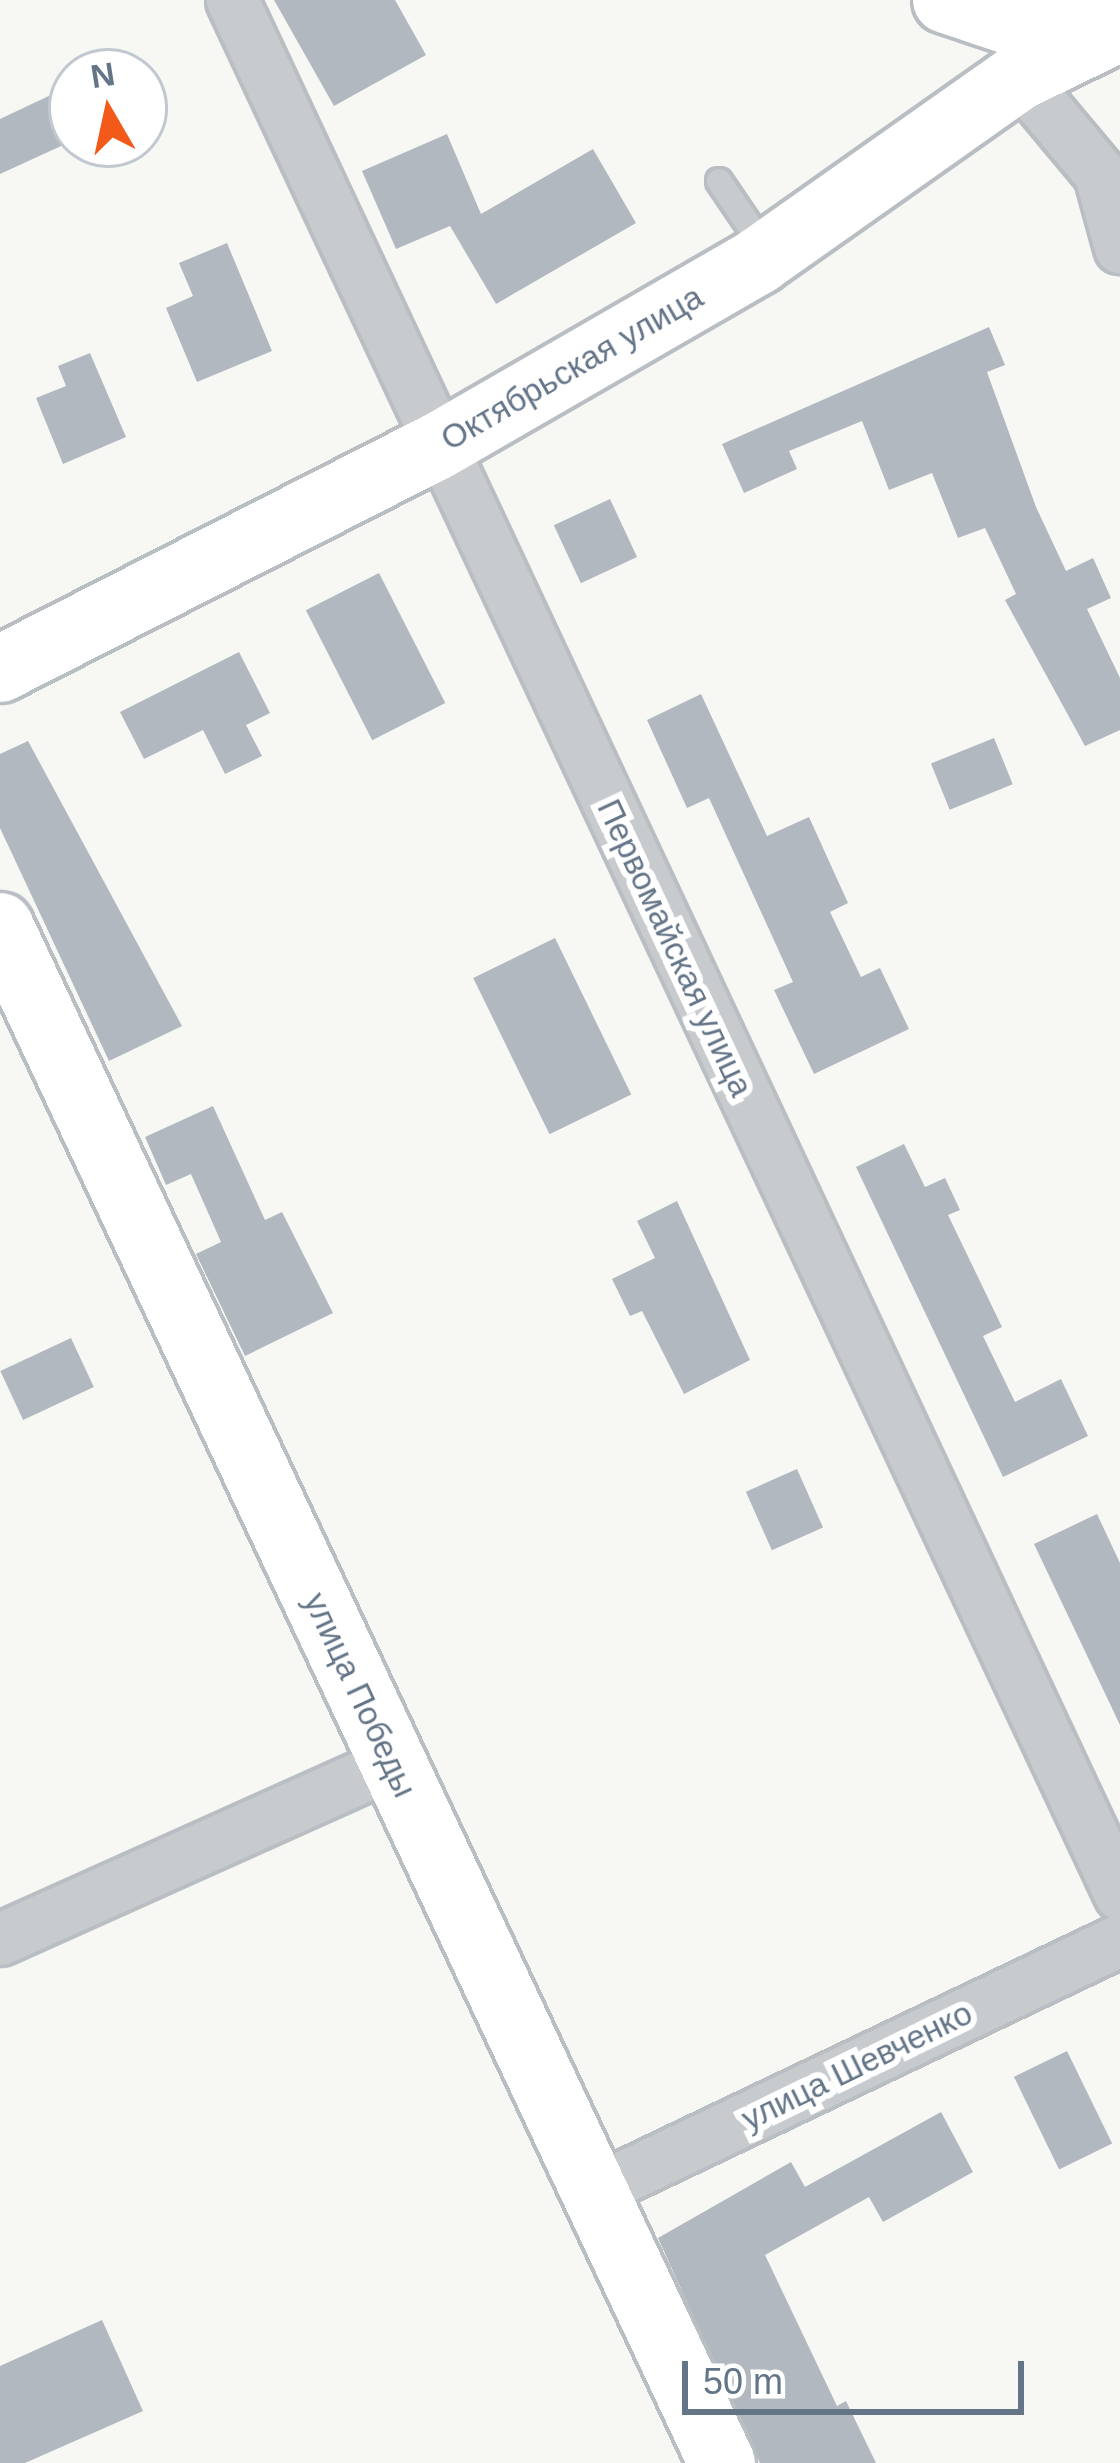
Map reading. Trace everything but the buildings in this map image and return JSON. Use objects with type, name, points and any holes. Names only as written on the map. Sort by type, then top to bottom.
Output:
[{"type":"street","name":"Первомайская улица","points":[[232,0],[1120,1894]]},
{"type":"street","points":[[946,0],[1027,27],[1120,27]]},
{"type":"street","name":"Октябрьская улица","points":[[0,669],[438,446],[769,254],[1018,77],[1120,27]]},
{"type":"street","points":[[1018,77],[1100,174],[1120,247]]},
{"type":"street","name":"улица Победы","points":[[0,926],[722,2463]]},
{"type":"street","points":[[0,1939],[392,1763]]},
{"type":"street","name":"улица Шевченко","points":[[594,2191],[1120,1940]]},
{"type":"lane","points":[[719,181],[769,254]]}]
